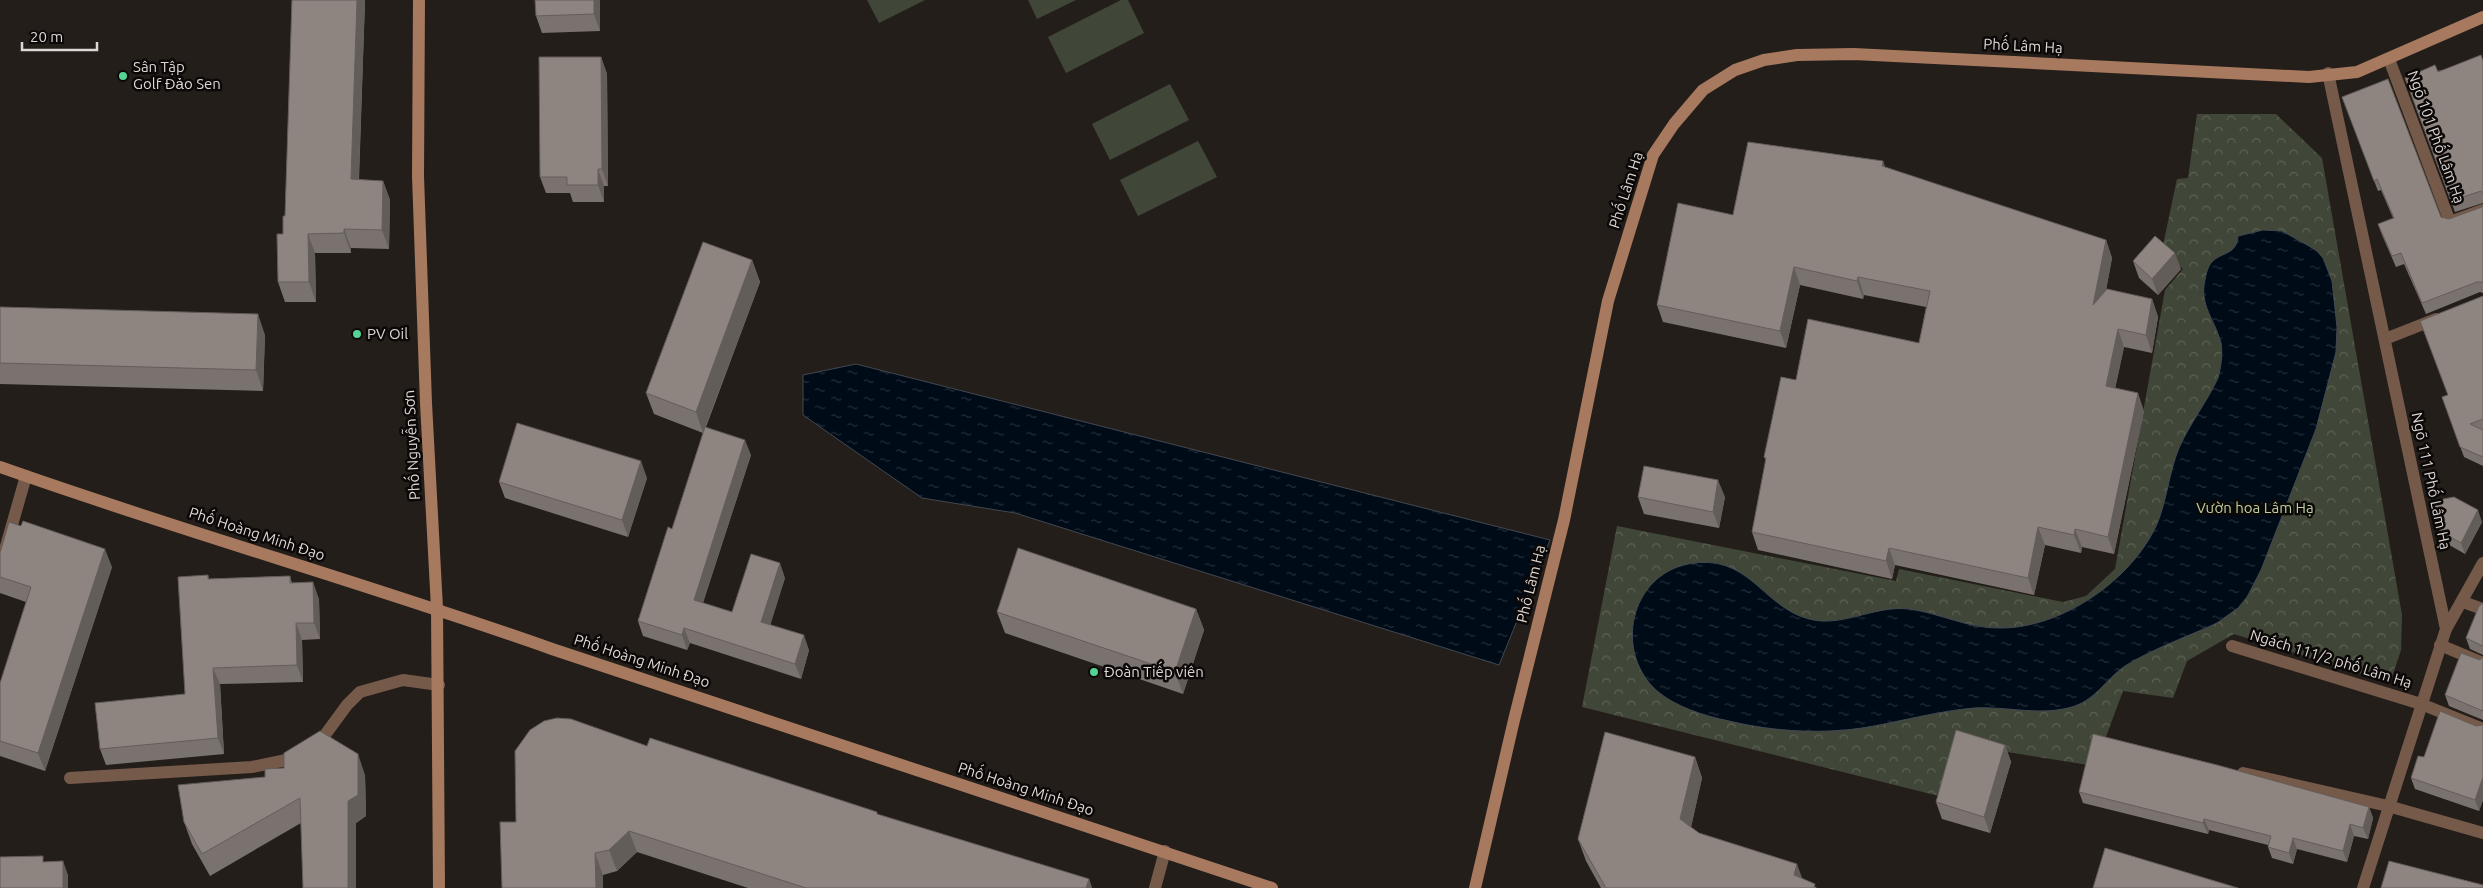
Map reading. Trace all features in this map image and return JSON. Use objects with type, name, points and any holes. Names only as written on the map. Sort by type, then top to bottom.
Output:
[{"type":"street","name":"Phố Nguyễn Sơn","points":[[419,0],[418,176],[426,403],[437,608],[439,888]]},
{"type":"street","name":"Phố Lâm Hạ","points":[[1475,888],[1514,720],[1564,520],[1608,301],[1653,155],[1674,124],[1703,90],[1735,70],[1764,60],[1797,55],[1854,54],[2309,77],[2328,73],[2357,72],[2483,18]]},
{"type":"street","name":"Ngõ 101 Phố Lâm Hạ","points":[[2389,59],[2450,222],[2483,210]]},
{"type":"street","name":"Ngõ 111 Phố Lâm Hạ","points":[[2328,73],[2446,629]]},
{"type":"street","points":[[2385,339],[2447,314]]},
{"type":"street","name":"Phố Hoàng Minh Đạo","points":[[0,467],[437,608],[552,649],[1272,888]]},
{"type":"street","points":[[0,567],[26,476]]},
{"type":"street","points":[[2363,888],[2440,645],[2446,629],[2463,602],[2483,563]]},
{"type":"street","points":[[2463,602],[2483,610]]},
{"type":"street","points":[[2440,645],[2483,663]]},
{"type":"street","name":"Ngách 111/2 phố Lâm Hạ","points":[[2232,646],[2421,704],[2483,729]]},
{"type":"street","points":[[70,778],[252,767],[291,759],[308,751],[322,739],[347,705],[360,692],[403,680],[439,685]]},
{"type":"street","points":[[2234,770],[2388,806],[2483,832]]},
{"type":"street","points":[[1155,888],[1165,851]]},
{"type":"green space","points":[[867,0],[925,0],[879,23]]},
{"type":"green space","points":[[1028,0],[1076,0],[1037,19]]},
{"type":"green space","points":[[1121,0],[1128,0],[1144,33],[1066,73],[1048,37]]},
{"type":"green space","points":[[1170,84],[1189,120],[1110,160],[1092,124]]},
{"type":"green space","name":"Vườn hoa Lâm Hạ","points":[[2197,114],[2276,114],[2322,158],[2402,615],[2401,650],[2390,683],[2234,634],[2187,661],[2173,698],[2123,691],[2095,766],[1962,745],[1947,798],[1582,707],[1617,526],[1896,581],[1899,569],[2063,602],[2086,596],[2115,569],[2165,290],[2183,269],[2162,250],[2177,179],[2188,178]]},
{"type":"green space","points":[[1198,141],[1217,177],[1138,216],[1120,180]]},
{"type":"water","points":[[2263,230],[2282,231],[2316,250],[2323,258],[2332,281],[2337,327],[2336,352],[2316,429],[2261,570],[2247,597],[2238,608],[2217,623],[2159,648],[2125,666],[2082,703],[2050,711],[1974,708],[1936,713],[1856,729],[1838,731],[1783,730],[1747,725],[1691,710],[1672,701],[1656,690],[1643,674],[1635,656],[1632,636],[1635,617],[1641,599],[1653,583],[1668,571],[1688,564],[1709,562],[1726,566],[1754,582],[1779,604],[1793,613],[1821,621],[1846,619],[1883,610],[1909,609],[1989,628],[2024,626],[2048,620],[2071,610],[2113,582],[2146,545],[2157,524],[2179,448],[2218,378],[2222,352],[2221,343],[2204,297],[2208,268],[2216,259],[2235,247],[2238,236]]},
{"type":"water","points":[[856,364],[1550,540],[1499,665],[1015,513],[922,498],[803,415],[803,375]]},
{"type":"building","points":[[292,0],[357,0],[351,179],[383,181],[382,230],[344,229],[344,233],[308,234],[309,282],[278,282],[277,234],[283,234],[283,216],[285,216]]},
{"type":"building","points":[[535,0],[594,0],[594,14],[536,16]]},
{"type":"building","points":[[2481,55],[2483,61],[2483,193],[2481,191],[2451,201],[2405,78],[2435,65],[2438,72]]},
{"type":"building","points":[[539,57],[601,57],[602,169],[598,169],[598,185],[567,185],[567,177],[540,177]]},
{"type":"building","points":[[2388,79],[2441,217],[2449,219],[2483,205],[2483,282],[2477,282],[2422,303],[2401,253],[2392,256],[2378,224],[2394,218],[2377,179],[2374,181],[2342,97]]},
{"type":"building","points":[[1748,142],[1883,161],[1882,166],[2106,240],[2093,305],[2107,289],[2152,299],[2146,335],[2118,329],[2106,386],[2138,393],[2108,537],[2075,529],[2074,535],[2038,527],[2028,578],[1889,548],[1886,561],[1752,532],[1766,458],[1764,457],[1781,377],[1796,380],[1808,319],[1919,343],[1930,291],[1858,277],[1857,281],[1794,267],[1780,331],[1657,305],[1678,203],[1733,215]]},
{"type":"building","points":[[2155,236],[2175,253],[2152,279],[2133,261]]},
{"type":"building","points":[[703,242],[752,260],[696,412],[646,393]]},
{"type":"building","points":[[2483,296],[2483,419],[2470,424],[2483,430],[2483,457],[2460,447],[2442,397],[2448,395],[2420,321]]},
{"type":"building","points":[[0,307],[258,314],[256,370],[0,363]]},
{"type":"building","points":[[517,423],[641,461],[622,520],[499,482]]},
{"type":"building","points":[[705,427],[745,440],[694,600],[732,612],[751,554],[780,563],[761,622],[804,635],[795,664],[684,628],[682,635],[638,621],[668,527],[672,529]]},
{"type":"building","points":[[1644,466],[1718,480],[1713,512],[1638,497]]},
{"type":"building","points":[[2454,497],[2478,510],[2461,543],[2440,531],[2433,501]]},
{"type":"building","points":[[23,521],[105,549],[38,753],[0,741],[0,683],[31,587],[0,577],[0,553],[9,522],[21,526]]},
{"type":"building","points":[[1018,548],[1196,609],[1175,672],[997,612]]},
{"type":"building","points":[[208,575],[208,579],[290,576],[290,583],[313,582],[314,623],[296,623],[297,665],[213,668],[218,738],[100,749],[95,703],[185,694],[178,577]]},
{"type":"building","points":[[2483,603],[2483,646],[2466,638],[2479,606]]},
{"type":"building","points":[[2461,653],[2480,660],[2483,657],[2483,711],[2445,695]]},
{"type":"building","points":[[2440,711],[2476,726],[2483,725],[2483,777],[2475,800],[2411,778],[2418,756],[2424,757]]},
{"type":"building","points":[[557,718],[571,719],[647,746],[650,738],[877,812],[877,814],[1089,879],[1086,888],[806,888],[629,831],[609,850],[595,853],[596,888],[502,888],[500,822],[516,822],[515,751],[530,730],[544,721]]},
{"type":"building","points":[[1956,730],[2005,745],[1984,817],[1936,802]]},
{"type":"building","points":[[320,731],[358,754],[358,795],[348,801],[348,888],[303,888],[300,798],[202,854],[184,822],[178,785],[265,777],[265,769],[284,768],[284,753]]},
{"type":"building","points":[[1605,732],[1695,757],[1680,819],[1699,833],[1797,864],[1794,875],[1815,884],[1814,888],[1606,888],[1578,839]]},
{"type":"building","points":[[2093,734],[2217,765],[2369,807],[2363,828],[2350,824],[2343,851],[2293,838],[2289,853],[2268,847],[2271,836],[2204,819],[2203,823],[2079,792]]},
{"type":"building","points":[[2105,848],[2238,888],[2093,888]]},
{"type":"building","points":[[43,856],[43,862],[63,861],[63,888],[0,888],[0,857]]},
{"type":"building","points":[[2389,861],[2483,885],[2483,888],[2381,888]]},
{"type":"place","name":"Sân Tập Golf Đảo Sen","points":[[123,76]]},
{"type":"place","name":"PV Oil","points":[[357,334]]},
{"type":"place","name":"Đoàn Tiếp viên","points":[[1094,672]]}]
